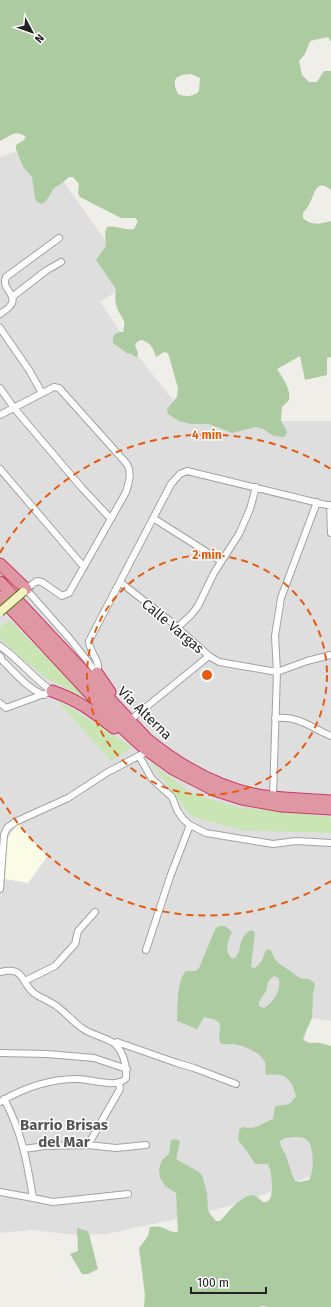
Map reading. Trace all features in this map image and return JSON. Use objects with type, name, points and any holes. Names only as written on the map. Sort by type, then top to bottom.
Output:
[{"type":"highway","points":[[0,564],[25,590]]},
{"type":"highway","name":"Vía Alterna","points":[[0,582],[147,739],[174,760],[230,787],[259,795],[331,801]]},
{"type":"highway","name":"Vía Alterna","points":[[0,597],[143,752],[184,776],[214,790],[242,800],[282,806],[331,809]]},
{"type":"highway","points":[[97,673],[129,720]]},
{"type":"highway","points":[[48,693],[76,700],[143,752]]},
{"type":"main road","points":[[0,612],[25,590]]},
{"type":"street","points":[[0,314],[12,304],[12,297],[5,285],[6,277],[59,238]]},
{"type":"street","points":[[12,297],[47,270],[61,262]]},
{"type":"street","points":[[1,330],[29,370],[42,393]]},
{"type":"street","points":[[0,414],[54,387],[57,387],[61,389],[128,467],[130,475],[126,492],[69,593],[62,596],[59,595],[39,581],[35,581],[25,590],[70,639],[97,673]]},
{"type":"street","points":[[0,388],[14,408],[82,488],[111,519]]},
{"type":"street","points":[[0,469],[84,567]]},
{"type":"street","points":[[97,673],[99,668],[98,663],[90,647],[89,641],[171,484],[177,476],[187,471],[330,506],[331,533]]},
{"type":"street","points":[[177,628],[198,606],[220,561],[242,527],[250,509],[256,487]]},
{"type":"street","points":[[273,796],[277,672],[275,636],[281,598],[317,502]]},
{"type":"street","points":[[153,518],[220,561]]},
{"type":"street","name":"Calle Vargas","points":[[120,582],[209,656],[219,662],[277,672]]},
{"type":"street","points":[[0,646],[48,693]]},
{"type":"street","points":[[277,672],[307,661],[331,655]]},
{"type":"street","points":[[129,720],[209,656]]},
{"type":"street","points":[[1,659],[28,686],[35,691],[48,693]]},
{"type":"street","points":[[0,703],[6,708],[48,693]]},
{"type":"street","points":[[275,718],[301,720],[319,731],[331,736]]},
{"type":"street","points":[[0,889],[2,832],[15,822],[68,798],[108,772],[143,752],[149,775],[171,795],[180,815],[190,826],[206,833],[265,843],[296,841],[331,842]]},
{"type":"street","points":[[146,950],[165,891],[190,826]]},
{"type":"street","points":[[25,981],[56,966],[75,944],[78,931],[95,912]]},
{"type":"street","points":[[0,972],[13,970],[25,981],[34,993],[58,1008],[83,1029],[97,1036],[114,1043],[117,1042],[194,1068],[236,1084]]},
{"type":"street","points":[[33,1198],[24,1149],[14,1118],[2,1100],[24,1090],[60,1080],[79,1079],[110,1083],[126,1080],[126,1069],[122,1056],[114,1043]]},
{"type":"street","points":[[0,1053],[47,1054],[94,1058],[126,1069]]},
{"type":"street","points":[[88,1145],[120,1089],[119,1082]]},
{"type":"street","points":[[24,1149],[45,1146],[88,1145],[116,1148],[146,1145]]},
{"type":"street","points":[[0,1192],[53,1202],[128,1194]]},
{"type":"shaded area","points":[[41,150],[112,250],[126,285],[100,302],[133,350],[178,406],[261,421],[331,421],[331,1021],[311,1018],[292,1077],[319,1173],[244,1202],[190,1216],[106,1234],[76,1235],[31,1230],[0,1233],[0,157],[11,153]]},
{"type":"shaded area","points":[[18,823],[47,857],[28,883],[5,879],[6,841]]},
{"type":"green space","points":[[0,0],[331,0],[331,42],[328,37],[310,41],[305,54],[299,61],[302,75],[309,82],[317,82],[324,71],[331,71],[331,190],[322,186],[317,188],[303,213],[303,218],[306,221],[313,223],[331,221],[331,357],[327,358],[327,375],[305,380],[300,356],[277,369],[289,392],[289,400],[282,407],[281,421],[287,433],[284,437],[274,436],[263,429],[255,427],[232,433],[209,424],[191,424],[179,421],[168,414],[167,409],[177,397],[178,388],[168,353],[164,352],[156,357],[151,346],[142,340],[138,341],[135,345],[138,353],[137,358],[130,353],[128,354],[113,343],[115,334],[123,332],[124,322],[116,306],[116,289],[96,260],[106,246],[105,232],[107,227],[134,229],[138,221],[135,218],[121,218],[80,197],[78,193],[79,184],[73,177],[69,177],[54,188],[46,201],[42,204],[37,202],[32,177],[23,167],[16,149],[16,145],[26,137],[16,133],[0,141]],"holes":[[[191,74],[200,78],[199,91],[197,93],[189,96],[178,94],[175,85],[175,81],[178,77],[181,75]]]},
{"type":"green space","points":[[10,620],[89,700],[44,677],[0,639],[0,627]]},
{"type":"green space","points":[[55,698],[132,747],[111,761]]},
{"type":"green space","points":[[150,762],[192,794],[238,807],[331,817],[331,833],[241,830],[191,816]]},
{"type":"green space","points":[[225,926],[232,932],[227,948],[231,958],[235,958],[244,936],[251,930],[255,932],[251,967],[255,968],[260,963],[267,949],[272,951],[274,958],[281,965],[298,977],[309,979],[315,984],[312,1018],[303,1039],[309,1043],[320,1043],[331,1046],[331,1307],[144,1307],[145,1295],[139,1248],[148,1236],[150,1227],[155,1226],[178,1232],[176,1193],[165,1186],[160,1178],[159,1169],[162,1160],[169,1154],[171,1140],[176,1139],[180,1141],[176,1159],[202,1175],[207,1193],[208,1210],[216,1221],[220,1221],[236,1204],[246,1197],[251,1195],[255,1196],[263,1202],[266,1202],[271,1197],[272,1182],[268,1164],[255,1164],[238,1140],[239,1131],[242,1127],[255,1127],[273,1119],[275,1106],[285,1105],[294,1100],[296,1096],[289,1080],[278,1075],[266,1075],[265,1062],[263,1058],[255,1052],[246,1047],[220,1043],[220,1026],[217,1021],[204,1017],[197,1029],[177,1021],[179,988],[183,975],[186,971],[196,971],[199,968],[216,928]],"holes":[[[275,976],[279,979],[279,988],[276,996],[271,1003],[264,1008],[259,1006],[259,1002],[266,991],[268,982]],[[294,1137],[306,1139],[311,1146],[313,1166],[309,1180],[300,1182],[295,1181],[281,1145],[280,1141],[285,1138]]]},
{"type":"green space","points":[[77,1228],[87,1231],[89,1234],[98,1269],[88,1274],[82,1274],[70,1254],[78,1251]]},
{"type":"district","name":"Barrio Brisas del Mar","points":[[64,1134]]}]
